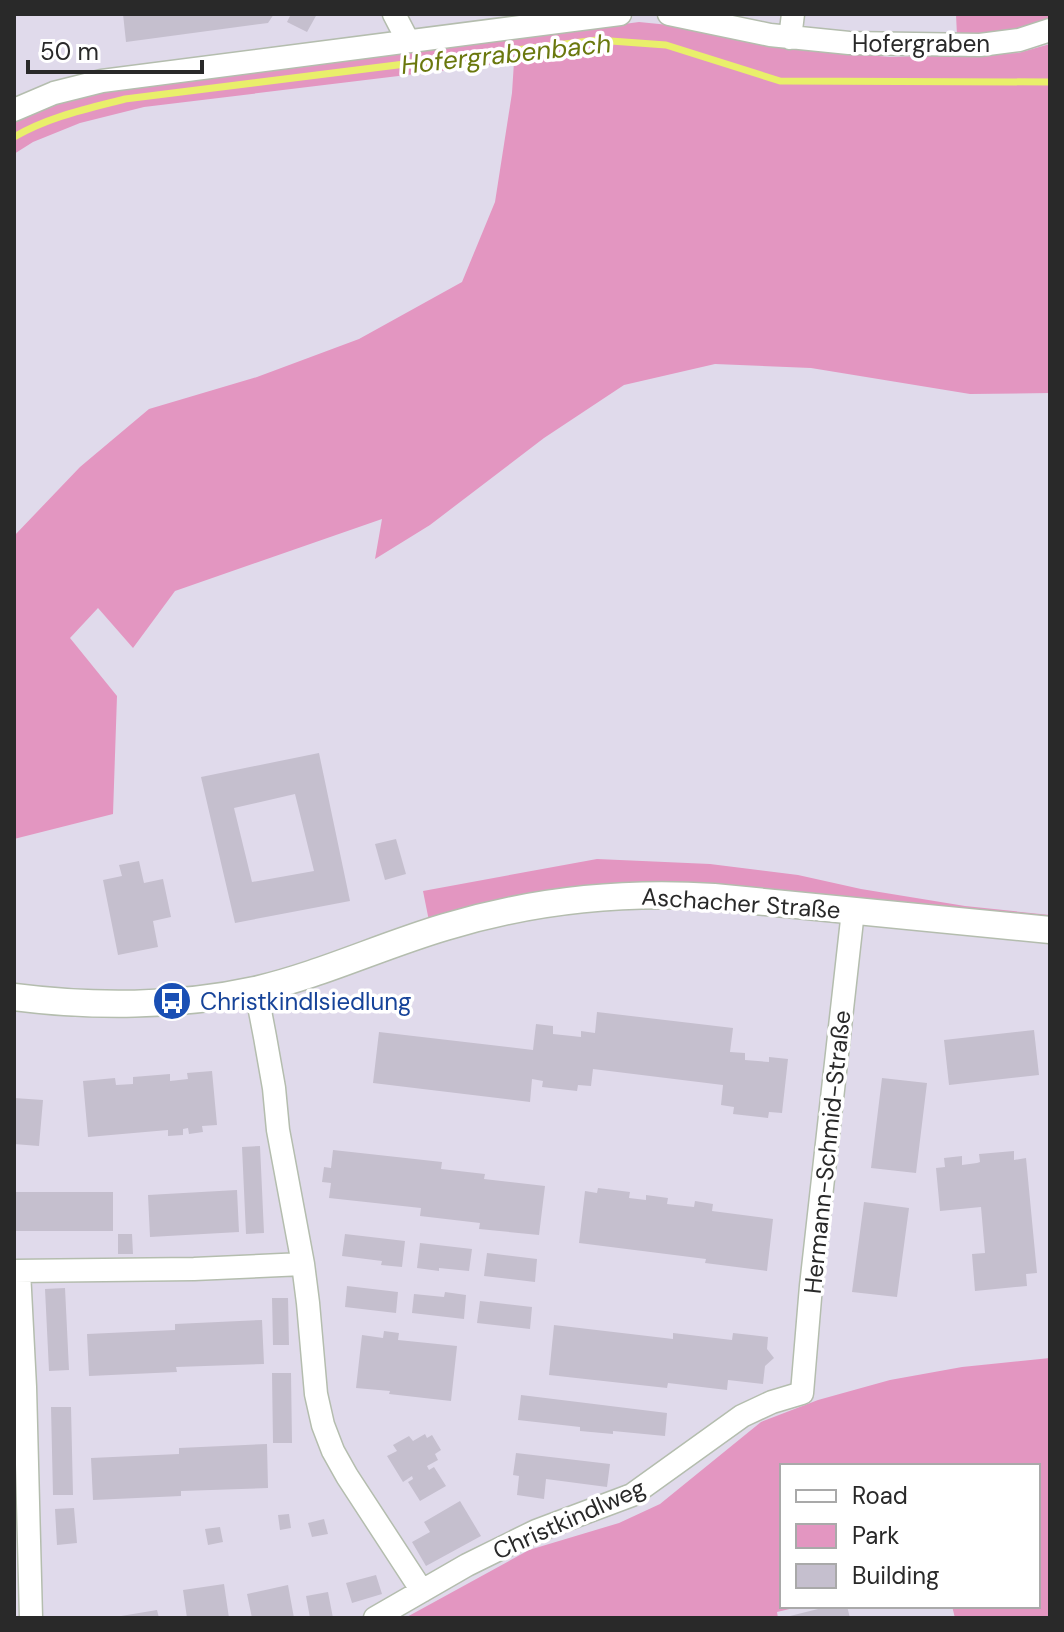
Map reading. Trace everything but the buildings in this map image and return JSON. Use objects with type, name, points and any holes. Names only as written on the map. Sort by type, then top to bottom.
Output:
[{"type":"street","points":[[394,14],[408,41]]},
{"type":"street","points":[[14,110],[54,93],[102,81],[620,14]]},
{"type":"street","name":"Hofergraben","points":[[669,14],[790,38],[849,43],[980,45],[1019,40],[1050,30]]},
{"type":"street","points":[[790,38],[793,14]]},
{"type":"street","name":"Aschacher Straße","points":[[14,997],[98,1005],[197,999],[256,990],[444,927],[527,906],[623,895],[670,894],[1050,930]]},
{"type":"street","name":"Hermann-Schmid-Straße","points":[[802,1393],[853,911]]},
{"type":"street","points":[[256,990],[303,1264],[316,1394],[323,1425],[347,1476],[422,1591]]},
{"type":"street","points":[[31,1618],[17,1271],[303,1264]]},
{"type":"street","name":"Christkindlweg","points":[[375,1618],[467,1565],[536,1531],[632,1495],[742,1416],[802,1393]]},
{"type":"green space","points":[[956,14],[1050,14],[1050,23],[1008,34],[957,36]]},
{"type":"green space","points":[[639,22],[689,27],[772,47],[890,57],[1018,53],[1050,44],[1050,393],[970,394],[811,368],[715,364],[624,385],[544,438],[430,525],[375,559],[382,519],[175,591],[133,648],[98,608],[70,638],[117,696],[113,814],[14,839],[14,536],[80,467],[149,409],[257,377],[359,339],[462,282],[495,202],[514,62],[144,107],[80,123],[33,142],[14,154],[14,123],[77,97],[122,89]]},
{"type":"green space","points":[[597,859],[710,864],[798,875],[965,906],[1050,915],[1050,920],[816,894],[429,921],[423,891]]},
{"type":"green space","points":[[1050,1358],[1050,1618],[955,1618],[952,1608],[1040,1608],[1040,1464],[780,1464],[780,1608],[794,1608],[777,1612],[778,1618],[405,1618],[529,1550],[619,1523],[660,1504],[761,1422],[818,1400],[890,1380],[962,1367]]},
{"type":"waterway","name":"Hofergrabenbach","points":[[14,137],[54,119],[125,99],[597,40],[666,45],[780,81],[1050,82]]},
{"type":"place","name":"Christkindlsiedlung","points":[[172,1001]]}]
